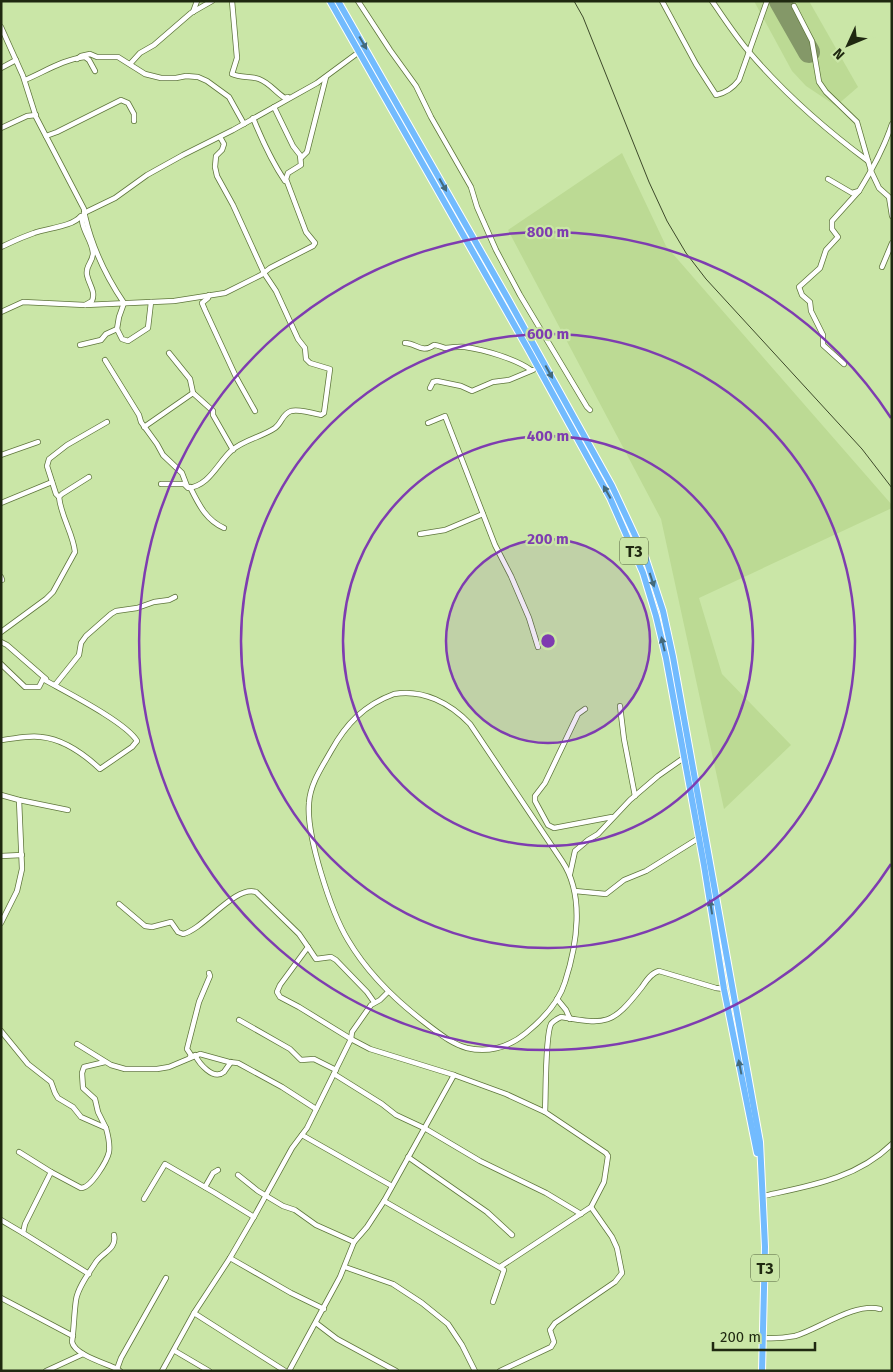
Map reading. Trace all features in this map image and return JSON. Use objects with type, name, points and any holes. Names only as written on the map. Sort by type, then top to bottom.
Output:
[{"type":"highway","name":"T3","points":[[330,1],[535,370],[610,498],[643,573],[666,658],[685,757],[724,989],[760,1166]]},
{"type":"highway","name":"T3","points":[[338,1],[507,297],[612,486],[646,559],[662,611],[673,657],[760,1142],[765,1280],[762,1371]]},
{"type":"street","points":[[193,12],[198,1]]},
{"type":"street","points":[[130,64],[140,53],[154,45],[193,12],[212,1]]},
{"type":"street","points":[[232,1],[237,58],[232,74],[240,77],[260,79],[285,98],[294,96]]},
{"type":"street","points":[[358,1],[416,86],[431,117],[471,187],[496,250],[520,295],[590,410]]},
{"type":"street","points":[[662,1],[696,64],[716,95],[734,87],[742,73],[767,1]]},
{"type":"street","points":[[712,1],[749,52],[797,103],[835,137],[868,161]]},
{"type":"street","points":[[794,6],[812,41],[819,82],[826,92],[857,122],[871,171],[879,188],[889,198],[892,216]]},
{"type":"street","points":[[1,26],[25,80],[36,115],[69,178],[85,214],[97,251],[114,289],[124,303]]},
{"type":"street","points":[[1,247],[37,232],[69,224],[119,196],[148,175],[183,155],[294,96],[359,52]]},
{"type":"street","points":[[77,59],[90,54],[118,57],[145,74],[161,78],[198,77],[207,81],[229,97],[244,124]]},
{"type":"street","points":[[25,80],[56,66],[85,57],[89,60],[94,71]]},
{"type":"street","points":[[1,68],[16,60]]},
{"type":"street","points":[[1,312],[23,302],[85,305],[174,301],[224,292],[308,249],[315,243],[306,232],[286,179],[286,174],[301,165],[302,158],[307,152],[326,76]]},
{"type":"street","points":[[46,136],[121,100],[128,103],[134,114],[134,121]]},
{"type":"street","points":[[274,106],[302,158]]},
{"type":"street","points":[[1,128],[27,116],[36,115]]},
{"type":"street","points":[[253,118],[262,140],[288,184]]},
{"type":"street","points":[[844,364],[823,345],[823,335],[811,311],[810,302],[802,295],[799,287],[820,268],[826,250],[838,237],[832,229],[832,221],[858,191],[871,171],[892,124]]},
{"type":"street","points":[[160,484],[184,484],[189,487],[201,484],[211,476],[233,450],[277,427],[284,415],[289,412],[294,410],[321,415],[324,413],[327,398],[330,369],[310,363],[306,359],[305,348],[298,339],[276,291],[264,273],[233,205],[217,176],[216,156],[222,150],[224,144],[220,137]]},
{"type":"street","points":[[828,179],[852,193],[858,191]]},
{"type":"street","points":[[85,214],[82,220],[91,245],[93,257],[86,269],[93,292],[92,301],[85,305]]},
{"type":"street","points":[[882,267],[892,243]]},
{"type":"street","points":[[209,295],[202,304],[236,377],[255,411]]},
{"type":"street","points":[[124,303],[117,329],[122,339],[128,341],[148,328],[152,302]]},
{"type":"street","points":[[80,345],[101,340],[106,334],[117,329]]},
{"type":"street","points":[[405,343],[418,348],[430,348],[434,345],[444,348],[465,347],[506,357],[512,362],[520,363],[535,370]]},
{"type":"street","points":[[169,353],[190,379],[193,392],[213,410],[212,415],[233,450]]},
{"type":"street","points":[[105,360],[144,427],[163,455],[182,473],[205,514],[214,524],[224,528]]},
{"type":"street","points":[[430,388],[437,381],[472,390],[493,382],[509,380],[535,370]]},
{"type":"street","points":[[144,427],[193,392]]},
{"type":"street","points":[[428,423],[445,416],[495,545],[520,597],[538,648]]},
{"type":"street","points":[[1,632],[46,600],[57,586],[73,557],[74,546],[59,497],[56,494],[46,466],[49,459],[67,445],[107,422]]},
{"type":"street","points":[[1,455],[38,442]]},
{"type":"street","points":[[59,497],[89,477]]},
{"type":"street","points":[[1,503],[52,482]]},
{"type":"street","points":[[420,534],[445,530],[483,514]]},
{"type":"street","points":[[54,685],[79,655],[82,642],[86,636],[111,614],[116,611],[137,608],[175,597]]},
{"type":"street","points":[[1,642],[54,685]]},
{"type":"street","points":[[1,664],[25,686],[39,687],[43,679],[54,685],[116,723],[134,737],[136,744],[100,768],[81,754],[48,738],[34,736],[1,740]]},
{"type":"street","points":[[401,694],[431,697],[457,711],[474,729],[566,866],[575,891],[576,917],[573,946],[567,976],[557,999],[537,1023],[518,1039],[500,1048],[481,1049],[466,1047],[448,1039],[415,1016],[388,992],[360,959],[348,941],[336,919],[318,861],[310,828],[308,806],[311,790],[337,740],[356,716],[367,707],[387,697],[401,694]]},
{"type":"street","points":[[620,706],[635,796]]},
{"type":"street","points":[[585,708],[578,714],[545,783],[535,796],[535,801],[548,825],[554,828],[612,817]]},
{"type":"street","points":[[570,875],[575,852],[598,834],[612,817],[658,776],[685,757]]},
{"type":"street","points":[[1,795],[68,810]]},
{"type":"street","points":[[1,923],[19,886],[22,869],[18,800]]},
{"type":"street","points":[[575,891],[606,894],[624,880],[646,871],[699,838]]},
{"type":"street","points":[[1,856],[22,856]]},
{"type":"street","points":[[119,904],[145,926],[171,922],[178,932],[184,934],[197,928],[222,905],[246,892],[254,891],[303,938],[316,959],[331,957],[336,960],[362,986],[374,1002]]},
{"type":"street","points":[[308,947],[280,985],[278,994],[351,1039],[380,1052],[454,1075],[506,1094],[546,1112],[608,1156],[604,1182],[591,1208],[500,1267]]},
{"type":"street","points":[[546,1112],[550,1026],[556,1019],[560,1017],[595,1022],[610,1019],[626,1007],[652,975],[659,971],[724,989]]},
{"type":"street","points":[[189,1058],[192,1055],[187,1049],[199,1002],[210,976],[209,973]]},
{"type":"street","points":[[162,1371],[194,1313],[230,1258],[292,1148],[302,1135],[335,1072],[353,1031],[374,1002],[380,1000],[388,992]]},
{"type":"street","points":[[557,999],[569,1014],[570,1019]]},
{"type":"street","points":[[239,1020],[290,1049],[301,1060],[314,1059],[396,1115],[426,1129],[480,1161],[546,1193],[581,1214]]},
{"type":"street","points":[[1,1031],[28,1064],[51,1082],[56,1095],[73,1107],[82,1117],[106,1128]]},
{"type":"street","points":[[77,1044],[105,1062],[125,1069],[157,1069],[174,1065],[195,1055],[209,1055],[242,1064],[316,1109]]},
{"type":"street","points":[[195,1055],[205,1069],[217,1074],[223,1072],[231,1062]]},
{"type":"street","points":[[19,1152],[81,1188],[88,1186],[110,1151],[106,1128],[98,1112],[95,1099],[86,1092],[82,1080],[84,1067],[105,1062]]},
{"type":"street","points":[[194,1313],[287,1371],[324,1309],[345,1267],[354,1242],[367,1227],[384,1201],[426,1129],[454,1075]]},
{"type":"street","points":[[302,1135],[392,1186]]},
{"type":"street","points":[[763,1196],[838,1178],[874,1159],[892,1144]]},
{"type":"street","points":[[408,1158],[487,1212],[512,1235]]},
{"type":"street","points":[[144,1199],[164,1164],[254,1217]]},
{"type":"street","points":[[205,1187],[211,1176],[218,1170]]},
{"type":"street","points":[[23,1233],[25,1224],[51,1172]]},
{"type":"street","points":[[238,1175],[252,1188],[295,1210],[322,1228],[354,1242]]},
{"type":"street","points":[[384,1201],[504,1270],[493,1302]]},
{"type":"street","points":[[500,1371],[551,1347],[554,1342],[550,1330],[555,1323],[621,1276],[622,1269],[612,1237],[591,1208]]},
{"type":"street","points":[[1,1220],[89,1274]]},
{"type":"street","points":[[114,1235],[115,1242],[100,1257],[76,1299],[72,1346],[83,1354],[118,1370],[166,1278]]},
{"type":"street","points":[[230,1258],[291,1294],[324,1309]]},
{"type":"street","points":[[345,1267],[393,1284],[422,1303],[448,1324],[462,1345],[475,1371]]},
{"type":"street","points":[[1,1298],[73,1336]]},
{"type":"street","points":[[763,1338],[775,1339],[795,1336],[841,1315],[872,1308],[880,1309]]},
{"type":"street","points":[[316,1324],[337,1339],[396,1371]]},
{"type":"street","points":[[175,1350],[209,1371]]},
{"type":"street","points":[[46,1371],[83,1354]]},
{"type":"shaded area","points":[[754,1],[809,1],[858,87],[836,106],[806,86],[792,71]]},
{"type":"shaded area","points":[[622,153],[666,246],[892,505],[892,508],[699,598],[722,674],[791,745],[724,809],[661,519],[508,230]]},
{"type":"runway","points":[[780,1],[809,52]]},
{"type":"railway","points":[[574,1],[583,17],[649,182],[667,221],[686,253],[706,279],[862,449],[892,488]]}]
